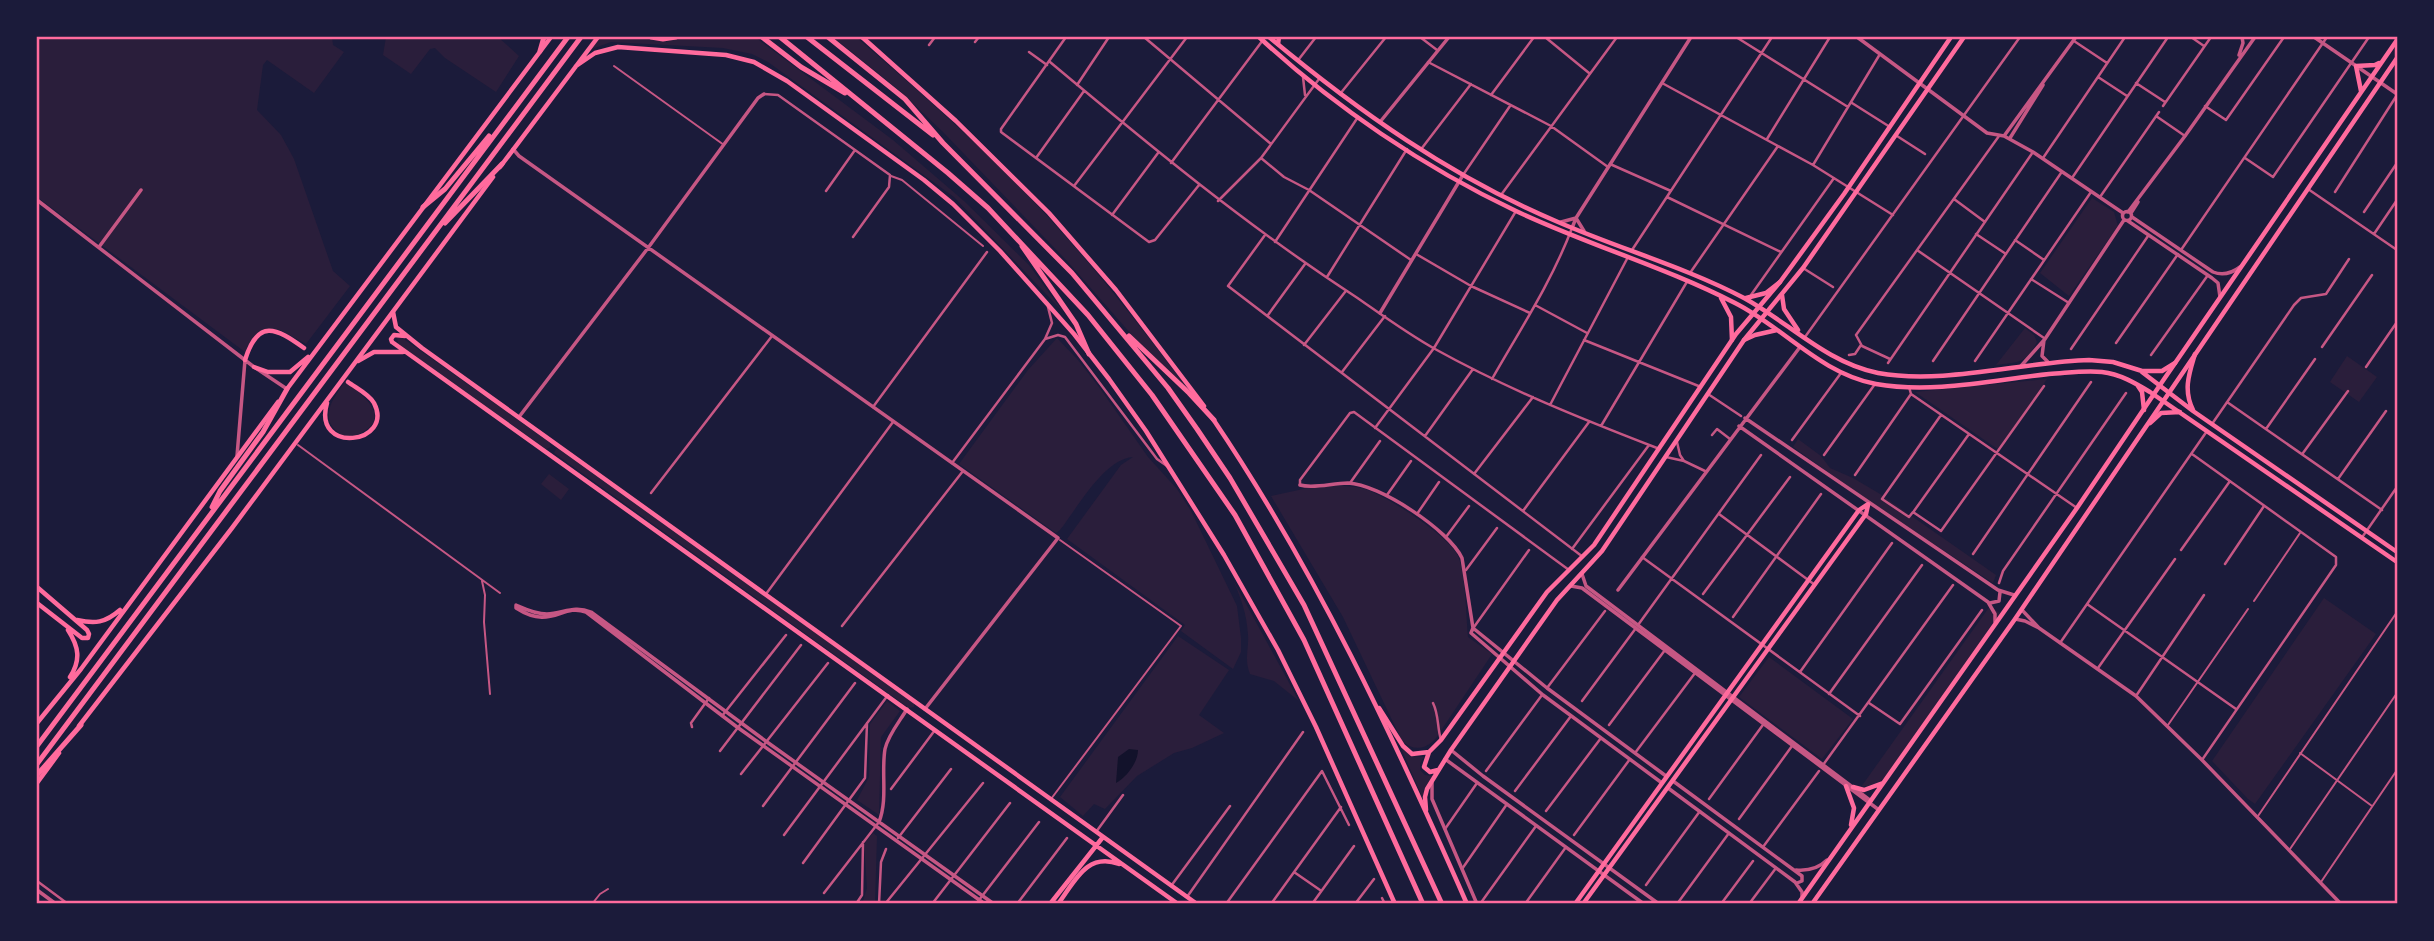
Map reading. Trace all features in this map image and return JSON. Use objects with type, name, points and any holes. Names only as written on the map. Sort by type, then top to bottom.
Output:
[{"type":"highway","points":[[540,51],[544,37]]},
{"type":"highway","points":[[37,746],[568,37]]},
{"type":"highway","points":[[37,764],[581,37]]},
{"type":"highway","points":[[651,37],[676,37]]},
{"type":"highway","points":[[762,37],[802,67],[857,100]]},
{"type":"highway","points":[[780,37],[988,208],[1088,315],[1152,395],[1235,515],[1304,640],[1423,904]]},
{"type":"highway","points":[[807,37],[943,143]]},
{"type":"highway","points":[[828,37],[905,99],[943,143],[1047,247],[1115,323],[1197,429],[1230,478],[1287,574],[1331,659],[1442,904]]},
{"type":"highway","points":[[424,206],[445,189],[476,150],[504,122]]},
{"type":"highway","points":[[425,246],[502,164]]},
{"type":"highway","points":[[1019,240],[1027,257],[1076,324],[1089,355]]},
{"type":"highway","points":[[1115,323],[1214,420]]},
{"type":"highway","points":[[204,523],[220,491],[263,432],[287,389]]},
{"type":"highway","points":[[37,775],[80,725]]},
{"type":"main road","points":[[64,686],[81,669],[127,603],[551,37]]},
{"type":"main road","points":[[37,783],[598,37]]},
{"type":"main road","points":[[862,37],[956,121],[1049,213],[1124,300],[1214,420],[1251,475],[1324,601],[1378,707],[1467,904]]},
{"type":"main road","points":[[1269,37],[1340,94],[1420,150],[1564,228]]},
{"type":"main road","points":[[1278,44],[1279,37]]},
{"type":"main road","points":[[1426,811],[1425,793],[1451,750],[1567,587],[1606,545],[1744,340],[1803,268],[1964,37]]},
{"type":"main road","points":[[1261,38],[1315,84],[1359,116],[1406,149],[1460,181],[1516,211],[1632,250],[1690,273],[1745,299],[1846,362],[1879,373],[1932,376],[2049,363],[2104,361],[2139,370],[2162,371],[2175,363]]},
{"type":"main road","points":[[1439,770],[1433,772],[1425,769],[1423,764],[1429,752],[1441,740],[1547,592],[1594,545],[1732,340],[1780,282],[1850,186],[1948,38]]},
{"type":"main road","points":[[1798,904],[1996,625],[2397,40]]},
{"type":"main road","points":[[576,66],[588,56],[607,48],[628,47],[738,57],[754,62],[787,81],[924,180],[953,204],[1000,251],[1069,328],[1109,379],[1224,555],[1278,650],[1349,795],[1395,904]]},
{"type":"main road","points":[[1812,904],[2022,610],[2397,58]]},
{"type":"main road","points":[[2361,92],[2353,64],[2375,65],[2383,60]]},
{"type":"main road","points":[[2300,182],[2308,188]]},
{"type":"main road","points":[[1576,231],[1576,237],[1688,280],[1739,305],[1841,373],[1875,384],[1909,387],[2091,371],[2105,372],[2135,383],[2397,562]]},
{"type":"main road","points":[[1745,299],[1766,293],[1780,282]]},
{"type":"main road","points":[[1782,295],[1784,309],[1803,335]]},
{"type":"main road","points":[[1721,297],[1731,317],[1732,340]]},
{"type":"main road","points":[[393,312],[396,327],[406,336],[1197,904]]},
{"type":"main road","points":[[245,360],[254,340],[270,330],[283,333],[304,348]]},
{"type":"main road","points":[[1744,340],[1777,330]]},
{"type":"main road","points":[[1737,334],[1744,340]]},
{"type":"main road","points":[[406,336],[394,335],[391,339],[395,345],[1178,904]]},
{"type":"main road","points":[[355,363],[374,352],[407,353]]},
{"type":"main road","points":[[254,367],[268,372],[290,372],[314,353]]},
{"type":"main road","points":[[2193,411],[2187,397],[2187,388],[2195,354]]},
{"type":"main road","points":[[2135,383],[2143,384],[2146,380],[2139,370]]},
{"type":"main road","points":[[2139,370],[2193,411],[2397,552]]},
{"type":"main road","points":[[329,397],[326,417],[335,433],[351,440],[363,437],[375,421],[374,404],[366,394],[348,382]]},
{"type":"main road","points":[[2135,383],[2142,392],[2144,410]]},
{"type":"main road","points":[[2150,423],[2161,413],[2180,412]]},
{"type":"main road","points":[[1575,904],[1859,510],[1868,504]]},
{"type":"main road","points":[[1583,904],[1866,514],[1868,504]]},
{"type":"main road","points":[[37,587],[89,632],[88,638],[82,638],[65,627],[37,603]]},
{"type":"main road","points":[[72,619],[101,622],[108,620],[127,603]]},
{"type":"main road","points":[[37,723],[76,667],[76,643],[65,627]]},
{"type":"main road","points":[[1378,707],[1407,751],[1417,755],[1429,752]]},
{"type":"main road","points":[[918,717],[925,709]]},
{"type":"main road","points":[[1853,787],[1860,790],[1871,789],[1887,781]]},
{"type":"main road","points":[[1846,786],[1853,800],[1854,815],[1847,835]]},
{"type":"main road","points":[[1050,904],[1102,837]]},
{"type":"main road","points":[[1058,904],[1077,878],[1097,861],[1104,860],[1126,867]]},
{"type":"street","points":[[929,45],[935,37]]},
{"type":"street","points":[[975,42],[979,37]]},
{"type":"street","points":[[1066,37],[1000,131],[1152,243],[1199,185]]},
{"type":"street","points":[[1077,85],[1109,37]]},
{"type":"street","points":[[1144,37],[1271,144]]},
{"type":"street","points":[[1074,186],[1187,37]]},
{"type":"street","points":[[1298,61],[1316,37]]},
{"type":"street","points":[[1340,94],[1386,37]]},
{"type":"street","points":[[1420,37],[1438,50]]},
{"type":"street","points":[[1379,122],[1449,37]]},
{"type":"street","points":[[1491,95],[1534,37]]},
{"type":"street","points":[[1545,37],[1589,73]]},
{"type":"street","points":[[1500,195],[1617,37]]},
{"type":"street","points":[[1492,379],[1576,231],[1576,218],[1691,37]]},
{"type":"street","points":[[1736,37],[1848,107]]},
{"type":"street","points":[[1632,250],[1772,37]]},
{"type":"street","points":[[1767,139],[1830,37]]},
{"type":"street","points":[[1857,37],[1987,133],[2010,138],[2128,216],[2218,283],[2220,298]]},
{"type":"street","points":[[1803,335],[1893,215],[2020,37]]},
{"type":"street","points":[[2043,158],[2125,37]]},
{"type":"street","points":[[2072,178],[2168,37]]},
{"type":"street","points":[[2192,37],[2204,46]]},
{"type":"street","points":[[2136,83],[2164,104],[2211,37]]},
{"type":"street","points":[[2242,37],[2248,41],[2255,37]]},
{"type":"street","points":[[2237,60],[2243,43],[2242,37]]},
{"type":"street","points":[[2021,366],[2045,339],[2148,185],[2255,37]]},
{"type":"street","points":[[2205,106],[2226,120],[2284,37]]},
{"type":"street","points":[[2314,37],[2397,94],[2335,192]]},
{"type":"street","points":[[2116,343],[2327,37]]},
{"type":"street","points":[[2245,157],[2273,177],[2369,37]]},
{"type":"street","points":[[1171,163],[1219,100],[1261,38]]},
{"type":"street","points":[[2010,138],[2075,39],[2107,63]]},
{"type":"street","points":[[1029,52],[1077,85],[1218,201],[1305,264],[1434,348],[1492,379],[1589,422],[1659,449]]},
{"type":"street","points":[[1813,165],[1880,54]]},
{"type":"street","points":[[1429,62],[1551,126],[1609,165],[1671,191]]},
{"type":"street","points":[[1303,74],[1305,98]]},
{"type":"street","points":[[2098,76],[2128,96]]},
{"type":"street","points":[[1218,201],[1261,158],[1319,78]]},
{"type":"street","points":[[2033,152],[1889,361],[1861,345],[1856,335],[1954,199],[2028,100],[2048,78]]},
{"type":"street","points":[[1661,82],[1835,177],[1893,215]]},
{"type":"street","points":[[1420,150],[1471,85]]},
{"type":"street","points":[[1036,158],[1084,91]]},
{"type":"street","points":[[519,417],[758,98],[764,94],[778,96],[890,175],[889,187],[853,237]]},
{"type":"street","points":[[1851,102],[1890,127]]},
{"type":"street","points":[[1380,313],[1463,175],[1510,106]]},
{"type":"street","points":[[2100,197],[2158,114],[2185,136]]},
{"type":"street","points":[[1275,242],[1359,116]]},
{"type":"street","points":[[1897,136],[1925,155]]},
{"type":"street","points":[[1690,273],[1778,145]]},
{"type":"street","points":[[513,149],[519,156],[1058,538],[925,709]]},
{"type":"street","points":[[1327,278],[1406,149]]},
{"type":"street","points":[[826,191],[855,150]]},
{"type":"street","points":[[1112,215],[1158,153]]},
{"type":"street","points":[[1261,158],[1284,177],[1309,190],[1412,260]]},
{"type":"street","points":[[2364,212],[2397,163]]},
{"type":"street","points":[[1933,361],[2062,171]]},
{"type":"street","points":[[1745,299],[1752,294],[1835,177]]},
{"type":"street","points":[[2308,188],[2397,250]]},
{"type":"street","points":[[99,247],[141,191]]},
{"type":"street","points":[[1975,361],[2091,192]]},
{"type":"street","points":[[1667,197],[1781,251]]},
{"type":"street","points":[[1954,199],[1985,222]]},
{"type":"street","points":[[37,200],[254,367],[287,389]]},
{"type":"street","points":[[2374,234],[2397,200]]},
{"type":"street","points":[[1375,429],[1434,348],[1516,211]]},
{"type":"street","points":[[1559,223],[1576,218]]},
{"type":"street","points":[[1576,218],[1576,231]]},
{"type":"street","points":[[2150,232],[2219,274],[2233,272],[2242,266]]},
{"type":"street","points":[[2071,349],[2150,232]]},
{"type":"street","points":[[1976,234],[2006,254]]},
{"type":"street","points":[[1265,235],[1228,286],[1583,557]]},
{"type":"street","points":[[2015,240],[2044,260]]},
{"type":"street","points":[[1917,250],[2045,339]]},
{"type":"street","points":[[873,407],[988,252]]},
{"type":"street","points":[[1416,254],[1472,286],[1530,313]]},
{"type":"street","points":[[1550,405],[1628,257]]},
{"type":"street","points":[[2212,424],[2294,305],[2301,299],[2326,294],[2349,258]]},
{"type":"street","points":[[1267,316],[1305,264]]},
{"type":"street","points":[[1803,268],[1833,288]]},
{"type":"street","points":[[2151,355],[2211,270]]},
{"type":"street","points":[[2322,347],[2372,275]]},
{"type":"street","points":[[2031,279],[2069,303]]},
{"type":"street","points":[[1601,426],[1688,280]]},
{"type":"street","points":[[1304,345],[1346,290]]},
{"type":"street","points":[[952,463],[1045,339],[1052,323],[1046,304]]},
{"type":"street","points":[[1535,305],[1587,333]]},
{"type":"street","points":[[1342,373],[1385,316]]},
{"type":"street","points":[[2366,367],[2397,321]]},
{"type":"street","points":[[1045,339],[1058,335],[1065,337],[1157,459],[1169,467]]},
{"type":"street","points":[[651,493],[772,336]]},
{"type":"street","points":[[2045,339],[2041,352],[2049,363]]},
{"type":"street","points":[[1584,340],[1701,387]]},
{"type":"street","points":[[1849,355],[1855,354],[1861,345]]},
{"type":"street","points":[[1618,590],[1730,439],[1743,417],[1800,347]]},
{"type":"street","points":[[2266,429],[2315,359]]},
{"type":"street","points":[[237,457],[245,360]]},
{"type":"street","points":[[1425,436],[1473,369]]},
{"type":"street","points":[[1792,440],[1841,373]]},
{"type":"street","points":[[1973,554],[2091,382]]},
{"type":"street","points":[[1824,455],[1875,384]]},
{"type":"street","points":[[1913,512],[1941,531],[2044,386]]},
{"type":"street","points":[[1909,387],[1911,394],[2077,508]]},
{"type":"street","points":[[2302,454],[2348,391]]},
{"type":"street","points":[[1999,583],[2003,571],[2126,393]]},
{"type":"street","points":[[1708,394],[1998,590],[2016,596]]},
{"type":"street","points":[[1855,475],[1911,394]]},
{"type":"street","points":[[1474,474],[1533,397]]},
{"type":"street","points":[[2227,402],[2382,510]]},
{"type":"street","points":[[2338,479],[2386,411]]},
{"type":"street","points":[[1569,570],[1352,412],[1300,480],[1300,485],[1305,486],[1350,483],[1387,495],[1446,537],[1458,548],[1465,571],[1473,628],[1513,664],[1802,877],[1801,882],[1795,881]]},
{"type":"street","points":[[1941,415],[1882,499],[1909,517],[1969,434]]},
{"type":"street","points":[[766,594],[894,422]]},
{"type":"street","points":[[1523,511],[1589,422]]},
{"type":"street","points":[[1739,426],[1989,602],[1995,604],[1999,601],[2001,594],[1998,590]]},
{"type":"street","points":[[1712,435],[1717,429],[1730,439]]},
{"type":"street","points":[[2060,643],[2207,431]]},
{"type":"street","points":[[1350,483],[1380,440]]},
{"type":"street","points":[[1677,440],[1677,448],[1684,461]]},
{"type":"street","points":[[1572,549],[1649,445]]},
{"type":"street","points":[[2192,454],[2336,558],[2332,574],[2202,760]]},
{"type":"street","points":[[1581,701],[1761,456]]},
{"type":"street","points":[[1666,457],[1684,461],[1705,471]]},
{"type":"street","points":[[1387,495],[1411,461]]},
{"type":"street","points":[[842,626],[963,471]]},
{"type":"street","points":[[1703,594],[1790,477]]},
{"type":"street","points":[[2181,550],[2230,481]]},
{"type":"street","points":[[1416,514],[1439,482]]},
{"type":"street","points":[[2362,538],[2397,487]]},
{"type":"street","points":[[1733,617],[1821,494]]},
{"type":"street","points":[[1446,537],[1469,506]]},
{"type":"street","points":[[2225,564],[2264,506]]},
{"type":"street","points":[[1719,514],[1815,585]]},
{"type":"street","points":[[1465,571],[1497,528]]},
{"type":"street","points":[[1800,672],[1892,543]]},
{"type":"street","points":[[1473,628],[1528,550]]},
{"type":"street","points":[[1642,557],[1860,716]]},
{"type":"street","points":[[2097,670],[2175,559]]},
{"type":"street","points":[[1829,694],[1922,565]]},
{"type":"street","points":[[1582,572],[1586,586],[1695,673],[1726,693]]},
{"type":"street","points":[[1763,848],[1953,585]]},
{"type":"street","points":[[1567,587],[1582,588],[1637,627],[1879,810]]},
{"type":"street","points":[[2136,696],[2204,596]]},
{"type":"street","points":[[1989,602],[1995,614],[1996,625]]},
{"type":"street","points":[[2087,604],[2237,709]]},
{"type":"street","points":[[765,744],[726,710],[707,701],[586,612],[570,610],[556,617],[543,619],[524,613],[516,608],[516,605],[539,614],[572,608],[591,612],[707,701],[722,716],[953,877],[985,904]]},
{"type":"street","points":[[1869,703],[1900,724],[1982,610]]},
{"type":"street","points":[[2022,610],[2039,628]]},
{"type":"street","points":[[1547,688],[1605,611]]},
{"type":"street","points":[[2015,620],[2025,621],[2039,628],[2136,696],[2341,904]]},
{"type":"street","points":[[722,716],[786,635]]},
{"type":"street","points":[[720,751],[801,645]]},
{"type":"street","points":[[1609,725],[1665,650]]},
{"type":"street","points":[[741,774],[828,663]]},
{"type":"street","points":[[1513,664],[1543,695],[1795,881],[1802,892],[1802,898]]},
{"type":"street","points":[[1635,753],[1695,673]]},
{"type":"street","points":[[762,807],[855,683]]},
{"type":"street","points":[[785,835],[888,695]]},
{"type":"street","points":[[1486,771],[1543,695]]},
{"type":"street","points":[[692,727],[691,723],[707,701]]},
{"type":"street","points":[[1433,703],[1438,713],[1437,727],[1441,740]]},
{"type":"street","points":[[824,893],[878,824],[883,811],[886,748],[907,709]]},
{"type":"street","points":[[1516,790],[1571,716]]},
{"type":"street","points":[[1709,799],[1765,722]]},
{"type":"street","points":[[803,863],[865,778],[867,723]]},
{"type":"street","points":[[891,789],[935,729]]},
{"type":"street","points":[[1187,897],[1303,732]]},
{"type":"street","points":[[1546,811],[1601,738]]},
{"type":"street","points":[[1739,819],[1793,744]]},
{"type":"street","points":[[1451,750],[1659,904]]},
{"type":"street","points":[[1445,759],[1644,904]]},
{"type":"street","points":[[1456,767],[1461,760]]},
{"type":"street","points":[[1574,835],[1630,760]]},
{"type":"street","points":[[1821,768],[1853,787],[1870,803]]},
{"type":"street","points":[[897,838],[951,769]]},
{"type":"street","points":[[1226,904],[1322,771],[1342,806],[1349,825]]},
{"type":"street","points":[[1434,778],[1432,800],[1479,904],[1536,825]]},
{"type":"street","points":[[885,904],[983,783]]},
{"type":"street","points":[[1445,829],[1477,783]]},
{"type":"street","points":[[1096,832],[1123,795]]},
{"type":"street","points":[[932,904],[1010,803]]},
{"type":"street","points":[[1462,869],[1507,804]]},
{"type":"street","points":[[1171,886],[1230,806]]},
{"type":"street","points":[[1271,904],[1342,806]]},
{"type":"street","points":[[1646,885],[1700,811]]},
{"type":"street","points":[[979,900],[1039,822]]},
{"type":"street","points":[[1677,904],[1729,833]]},
{"type":"street","points":[[1017,904],[1067,838]]},
{"type":"street","points":[[856,904],[862,895],[863,842]]},
{"type":"street","points":[[1312,904],[1354,846]]},
{"type":"street","points":[[1525,904],[1566,847]]},
{"type":"street","points":[[879,904],[881,862],[886,849]]},
{"type":"street","points":[[1793,870],[1811,870],[1821,866],[1835,853]]},
{"type":"street","points":[[1721,904],[1753,861]]},
{"type":"street","points":[[1749,904],[1776,867]]},
{"type":"street","points":[[1294,872],[1321,891]]},
{"type":"street","points":[[1355,904],[1374,878]]},
{"type":"street","points":[[37,881],[68,904]]},
{"type":"street","points":[[37,890],[56,904]]},
{"type":"street","points":[[1382,898],[1385,904]]},
{"type":"street","points":[[979,900],[993,904]]},
{"type":"lane","points":[[614,66],[724,145]]},
{"type":"lane","points":[[890,175],[902,180],[983,246]]},
{"type":"lane","points":[[295,443],[500,593]]},
{"type":"lane","points":[[2253,601],[2300,533]]},
{"type":"lane","points":[[1050,800],[1181,626],[1058,538]]},
{"type":"lane","points":[[482,580],[490,694]]},
{"type":"lane","points":[[2167,726],[2248,609]]},
{"type":"lane","points":[[2257,817],[2397,612]]},
{"type":"lane","points":[[2289,850],[2397,693]]},
{"type":"lane","points":[[2301,753],[2372,807]]},
{"type":"lane","points":[[2320,883],[2397,770]]},
{"type":"lane","points":[[592,904],[608,889]]},
{"type":"shaded area","points":[[37,37],[332,37],[333,45],[344,52],[314,93],[267,60],[263,65],[257,110],[281,135],[294,159],[333,271],[350,286],[306,344],[280,330],[268,329],[248,345],[245,352],[37,197]]},
{"type":"shaded area","points":[[386,37],[498,37],[519,56],[496,92],[445,58],[435,48],[430,49],[411,74],[383,55]]},
{"type":"shaded area","points":[[599,37],[647,37],[666,42],[681,37],[755,37],[893,140],[964,201],[1029,265],[1064,313],[954,197],[768,62],[752,54],[723,48],[611,42],[589,50]]},
{"type":"shaded area","points":[[833,37],[856,37],[940,110],[1000,167],[1087,261],[1190,392],[1138,342],[1067,261],[943,132],[900,91]]},
{"type":"shaded area","points":[[2092,198],[2114,212],[2118,226],[2069,296],[2040,273]]},
{"type":"shaded area","points":[[2025,328],[2034,335],[2037,342],[2029,354],[2016,362],[1996,365]]},
{"type":"shaded area","points":[[401,337],[549,442],[551,447],[546,449],[398,344],[397,338]]},
{"type":"shaded area","points":[[1057,338],[1099,387],[1148,457],[1177,489],[1191,511],[1237,606],[1241,652],[1233,669],[1181,631],[1185,625],[1067,539],[1121,465],[1133,457],[1122,460],[1102,475],[1056,533],[959,464],[1028,370]]},
{"type":"shaded area","points":[[2347,356],[2377,377],[2359,402],[2330,382]]},
{"type":"shaded area","points":[[2047,379],[1999,450],[1915,392]]},
{"type":"shaded area","points":[[345,382],[364,397],[374,412],[374,420],[370,426],[362,433],[347,438],[332,426],[329,419],[334,397]]},
{"type":"shaded area","points":[[1798,439],[1821,456],[1830,468],[1880,494],[1996,575],[1993,583],[1870,502],[1793,447]]},
{"type":"shaded area","points":[[556,449],[914,703],[914,707],[909,708],[554,453]]},
{"type":"shaded area","points":[[549,474],[569,489],[561,500],[541,484]]},
{"type":"shaded area","points":[[1317,486],[1356,487],[1371,491],[1429,527],[1458,556],[1464,585],[1468,637],[1492,654],[1436,738],[1424,747],[1415,748],[1402,741],[1343,617],[1271,496]]},
{"type":"shaded area","points":[[1233,580],[1299,701],[1274,681],[1250,674],[1247,664],[1246,621]]},
{"type":"shaded area","points":[[2324,598],[2376,634],[2255,804],[2212,761]]},
{"type":"shaded area","points":[[1990,606],[2000,613],[1885,778],[1874,785],[1861,787]]},
{"type":"shaded area","points":[[1178,636],[1229,670],[1199,715],[1224,733],[1174,753],[1137,776],[1105,809],[1094,804],[1083,816],[1060,797]]},
{"type":"shaded area","points":[[1769,657],[1853,719],[1822,759],[1739,697]]},
{"type":"shaded area","points":[[887,701],[900,711],[881,737],[879,815],[857,800],[869,777],[870,724]]},
{"type":"shaded area","points":[[1401,748],[1412,756],[1424,757],[1420,770],[1425,775],[1433,776],[1424,789],[1423,799]]},
{"type":"shaded area","points":[[1129,749],[1138,750],[1136,759],[1128,773],[1116,783],[1118,757]]},
{"type":"shaded area","points":[[873,833],[877,836],[875,904],[862,904],[867,888],[864,844]]}]
